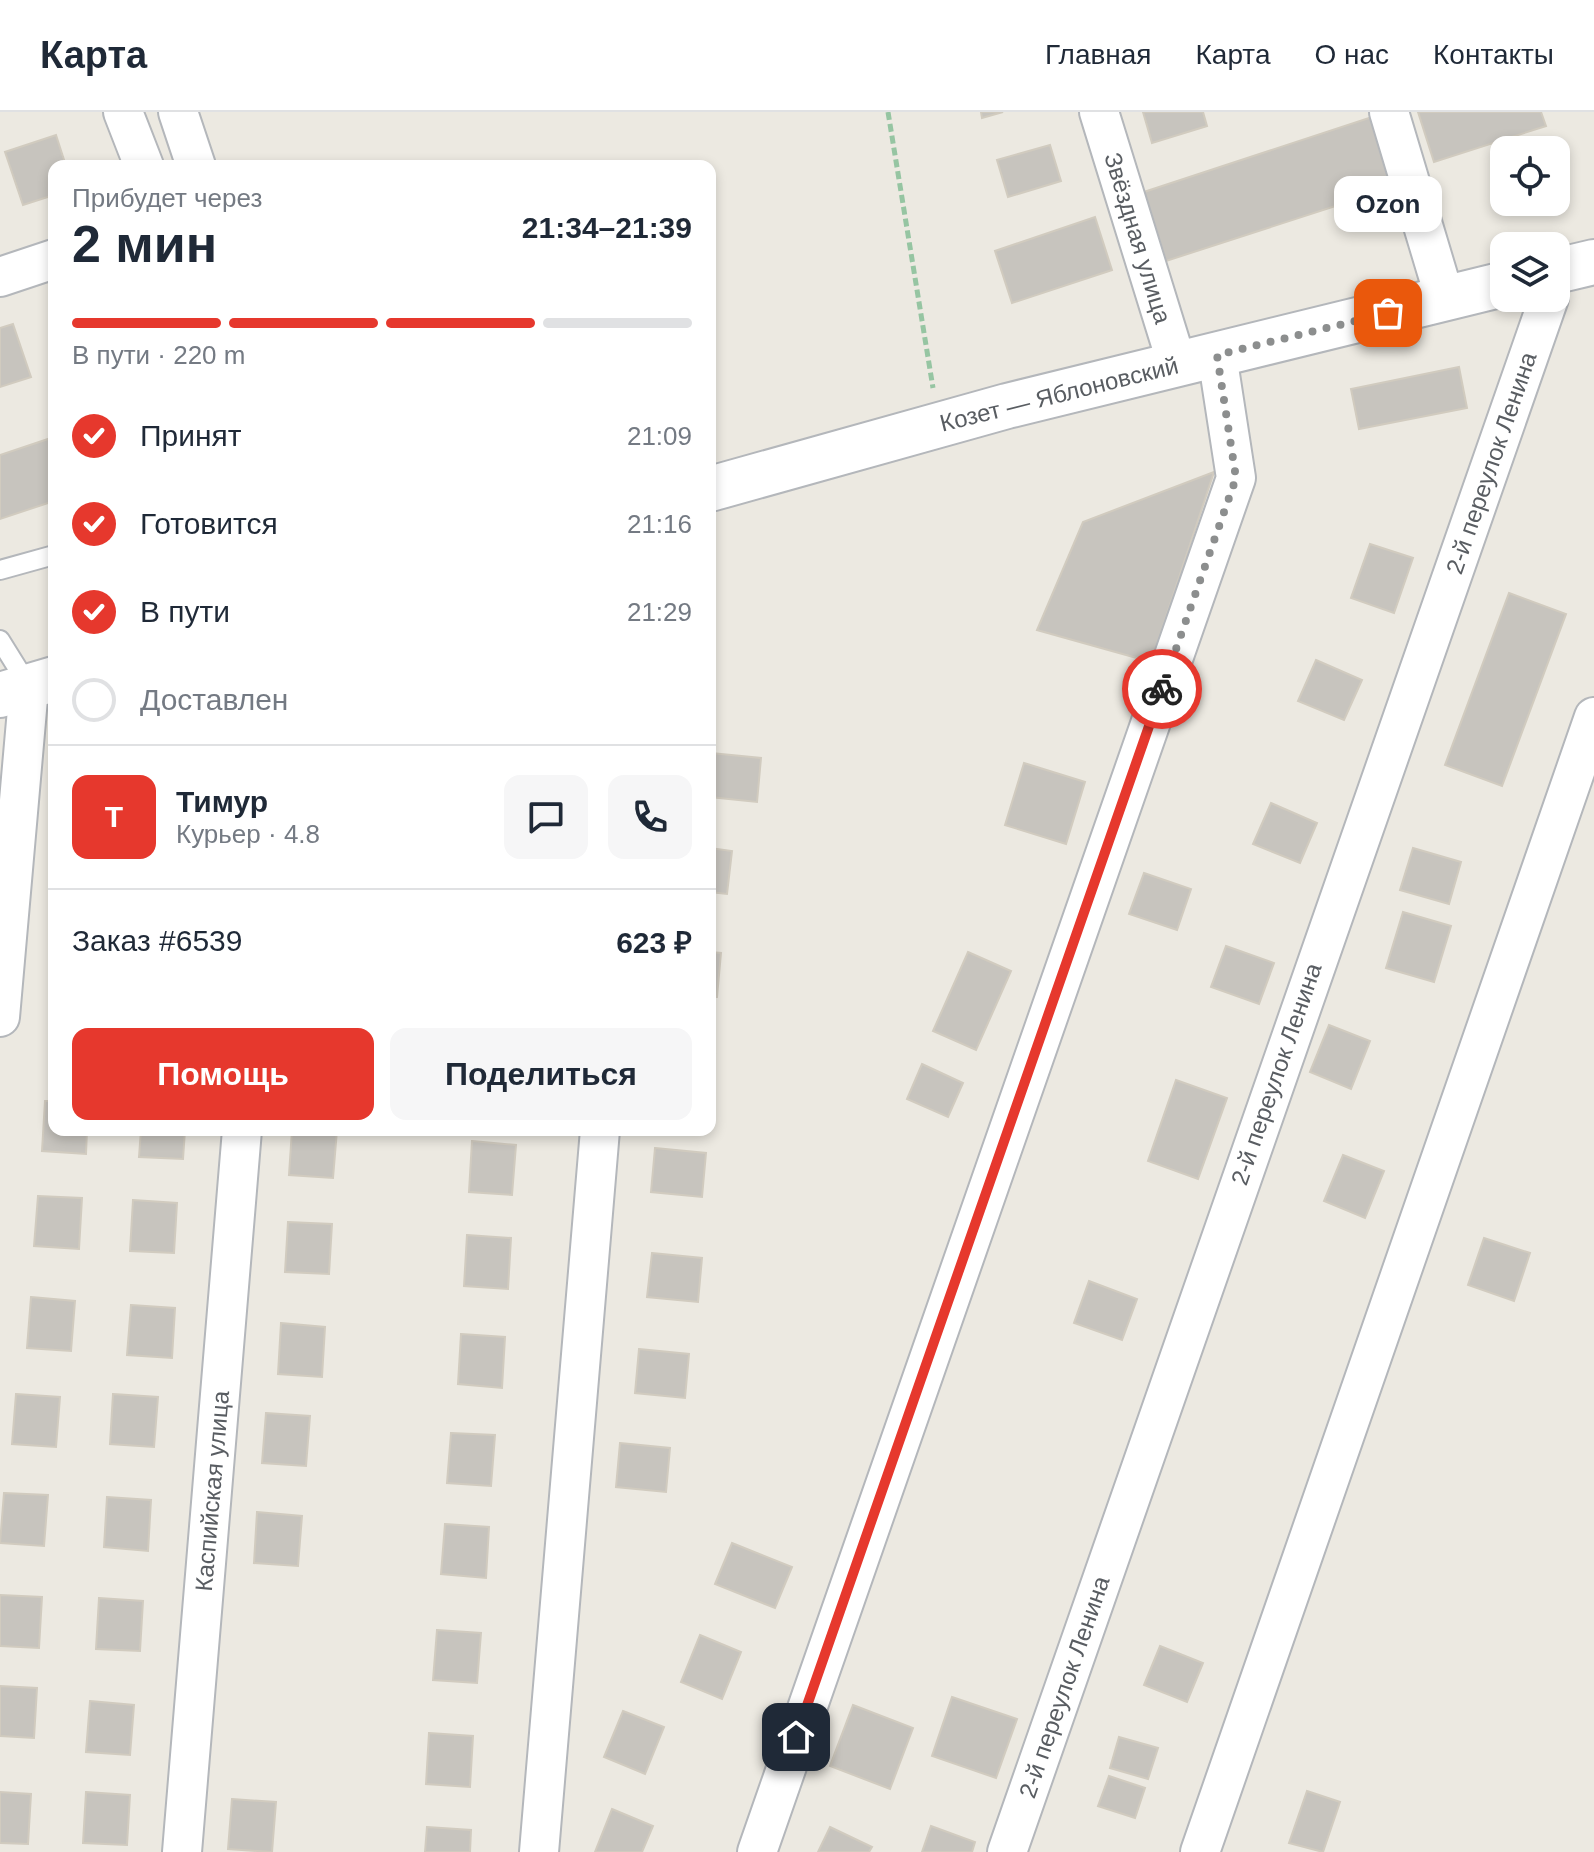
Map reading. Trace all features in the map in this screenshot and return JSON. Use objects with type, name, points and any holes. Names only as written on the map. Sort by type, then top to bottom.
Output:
[{"type":"street","points":[[123,112],[142,160]]},
{"type":"street","points":[[178,112],[194,160]]},
{"type":"street","name":"Звёздная улица","points":[[757,1852],[1236,478],[1197,360],[1099,112]]},
{"type":"street","points":[[1389,112],[1445,299]]},
{"type":"street","points":[[0,277],[48,261]]},
{"type":"street","name":"Козет — Яблоновский","points":[[716,487],[939,425],[1490,288]]},
{"type":"street","name":"2-й переулок Ленина","points":[[1007,1852],[1550,312]]},
{"type":"street","points":[[0,1017],[28,687]]},
{"type":"street","points":[[1200,1852],[1594,717]]},
{"type":"street","name":"Каспийская улица","points":[[182,1852],[242,1136]]},
{"type":"street","points":[[539,1852],[599,1136]]},
{"type":"lane","points":[[0,570],[48,557]]},
{"type":"lane","points":[[0,640],[28,687]]},
{"type":"path","points":[[888,112],[939,425]]},
{"type":"building","points":[[981,112],[1003,112],[982,118]]},
{"type":"building","points":[[1143,112],[1203,112],[1207,126],[1152,143]]},
{"type":"building","points":[[1418,112],[1541,112],[1546,126],[1515,136],[1490,136],[1490,144],[1434,162]]},
{"type":"building","points":[[1372,117],[1397,186],[1166,261],[1144,192]]},
{"type":"building","points":[[56,135],[64,160],[48,160],[48,197],[23,205],[5,152]]},
{"type":"building","points":[[1050,145],[1061,181],[1008,197],[997,160]]},
{"type":"building","points":[[1095,217],[1112,270],[1012,303],[995,251]]},
{"type":"building","points":[[13,324],[31,377],[0,387],[0,328]]},
{"type":"building","points":[[1459,367],[1467,408],[1359,429],[1351,389]]},
{"type":"building","points":[[48,439],[48,503],[0,519],[0,455]]},
{"type":"building","points":[[1214,472],[1151,662],[1037,630],[1083,522]]},
{"type":"building","points":[[1370,544],[1413,558],[1394,613],[1351,598]]},
{"type":"building","points":[[1509,593],[1566,614],[1502,786],[1445,765]]},
{"type":"building","points":[[1316,660],[1362,680],[1344,720],[1298,701]]},
{"type":"building","points":[[716,754],[761,758],[757,802],[716,798]]},
{"type":"building","points":[[1024,763],[1085,782],[1066,844],[1005,825]]},
{"type":"building","points":[[1271,803],[1317,823],[1300,863],[1253,844]]},
{"type":"building","points":[[1413,848],[1461,862],[1449,904],[1400,890]]},
{"type":"building","points":[[716,849],[732,851],[727,894],[716,893]]},
{"type":"building","points":[[1144,873],[1191,889],[1177,930],[1129,914]]},
{"type":"building","points":[[1403,912],[1451,926],[1434,982],[1386,968]]},
{"type":"building","points":[[1226,946],[1274,963],[1259,1004],[1211,987]]},
{"type":"building","points":[[968,952],[1011,971],[976,1050],[933,1031]]},
{"type":"building","points":[[716,953],[721,953],[716,997]]},
{"type":"building","points":[[1329,1025],[1370,1041],[1351,1089],[1310,1072]]},
{"type":"building","points":[[922,1064],[963,1083],[948,1117],[907,1099]]},
{"type":"building","points":[[1176,1080],[1227,1098],[1198,1179],[1148,1161]]},
{"type":"building","points":[[45,1101],[48,1101],[48,1136],[87,1136],[86,1154],[42,1151]]},
{"type":"building","points":[[141,1136],[185,1136],[183,1159],[139,1157]]},
{"type":"building","points":[[292,1136],[336,1136],[333,1178],[289,1175]]},
{"type":"building","points":[[472,1141],[516,1145],[512,1195],[469,1192]]},
{"type":"building","points":[[655,1148],[706,1153],[702,1197],[651,1192]]},
{"type":"building","points":[[1343,1155],[1384,1171],[1365,1218],[1324,1201]]},
{"type":"building","points":[[38,1196],[82,1198],[79,1249],[34,1246]]},
{"type":"building","points":[[133,1200],[177,1203],[174,1253],[130,1251]]},
{"type":"building","points":[[288,1222],[332,1224],[329,1274],[285,1272]]},
{"type":"building","points":[[467,1235],[511,1238],[508,1289],[464,1286]]},
{"type":"building","points":[[1484,1238],[1530,1253],[1514,1301],[1468,1285]]},
{"type":"building","points":[[652,1253],[702,1258],[698,1302],[647,1297]]},
{"type":"building","points":[[1089,1281],[1137,1299],[1122,1340],[1074,1323]]},
{"type":"building","points":[[31,1297],[75,1301],[71,1351],[27,1348]]},
{"type":"building","points":[[131,1305],[175,1308],[172,1358],[127,1355]]},
{"type":"building","points":[[281,1323],[325,1327],[322,1377],[278,1374]]},
{"type":"building","points":[[461,1334],[505,1337],[502,1388],[458,1384]]},
{"type":"building","points":[[639,1349],[689,1354],[685,1398],[635,1393]]},
{"type":"building","points":[[16,1394],[60,1397],[56,1447],[12,1444]]},
{"type":"building","points":[[113,1394],[158,1397],[154,1447],[110,1444]]},
{"type":"building","points":[[266,1413],[310,1416],[306,1466],[262,1463]]},
{"type":"building","points":[[451,1433],[495,1435],[491,1486],[447,1483]]},
{"type":"building","points":[[620,1443],[670,1448],[666,1492],[616,1487]]},
{"type":"building","points":[[4,1493],[48,1495],[44,1546],[0,1543]]},
{"type":"building","points":[[107,1497],[151,1500],[148,1551],[104,1547]]},
{"type":"building","points":[[257,1512],[302,1516],[298,1566],[254,1563]]},
{"type":"building","points":[[445,1524],[489,1527],[486,1578],[441,1574]]},
{"type":"building","points":[[732,1543],[792,1567],[775,1608],[715,1584]]},
{"type":"building","points":[[0,1595],[42,1597],[39,1648],[0,1646]]},
{"type":"building","points":[[99,1598],[143,1601],[140,1651],[96,1649]]},
{"type":"building","points":[[437,1630],[481,1633],[477,1683],[433,1680]]},
{"type":"building","points":[[700,1635],[741,1652],[722,1699],[681,1682]]},
{"type":"building","points":[[1160,1646],[1203,1663],[1187,1702],[1144,1685]]},
{"type":"building","points":[[0,1686],[37,1688],[34,1738],[0,1736]]},
{"type":"building","points":[[952,1697],[1017,1719],[996,1778],[932,1756]]},
{"type":"building","points":[[90,1701],[134,1705],[130,1755],[86,1752]]},
{"type":"building","points":[[853,1705],[913,1728],[890,1789],[830,1766]]},
{"type":"building","points":[[623,1711],[664,1727],[645,1774],[604,1757]]},
{"type":"building","points":[[429,1733],[473,1736],[470,1787],[426,1784]]},
{"type":"building","points":[[1119,1737],[1158,1748],[1148,1779],[1110,1768]]},
{"type":"building","points":[[1109,1776],[1145,1788],[1135,1818],[1098,1806]]},
{"type":"building","points":[[1307,1791],[1340,1802],[1323,1852],[1289,1843]]},
{"type":"building","points":[[0,1792],[31,1794],[28,1844],[0,1843]]},
{"type":"building","points":[[86,1792],[130,1795],[127,1845],[83,1843]]},
{"type":"building","points":[[232,1799],[276,1802],[272,1852],[228,1849]]},
{"type":"building","points":[[612,1809],[653,1826],[642,1852],[595,1852]]},
{"type":"building","points":[[931,1826],[975,1842],[972,1852],[922,1852]]},
{"type":"building","points":[[427,1827],[471,1830],[470,1852],[425,1852]]},
{"type":"building","points":[[830,1827],[872,1847],[869,1852],[818,1852]]},
{"type":"way so far","points":[[1162,689],[1236,478],[1217,355],[1388,313]]},
{"type":"place","name":"Ozon","points":[[1388,313]]},
{"type":"route","points":[[796,1737],[1162,689]]}]
